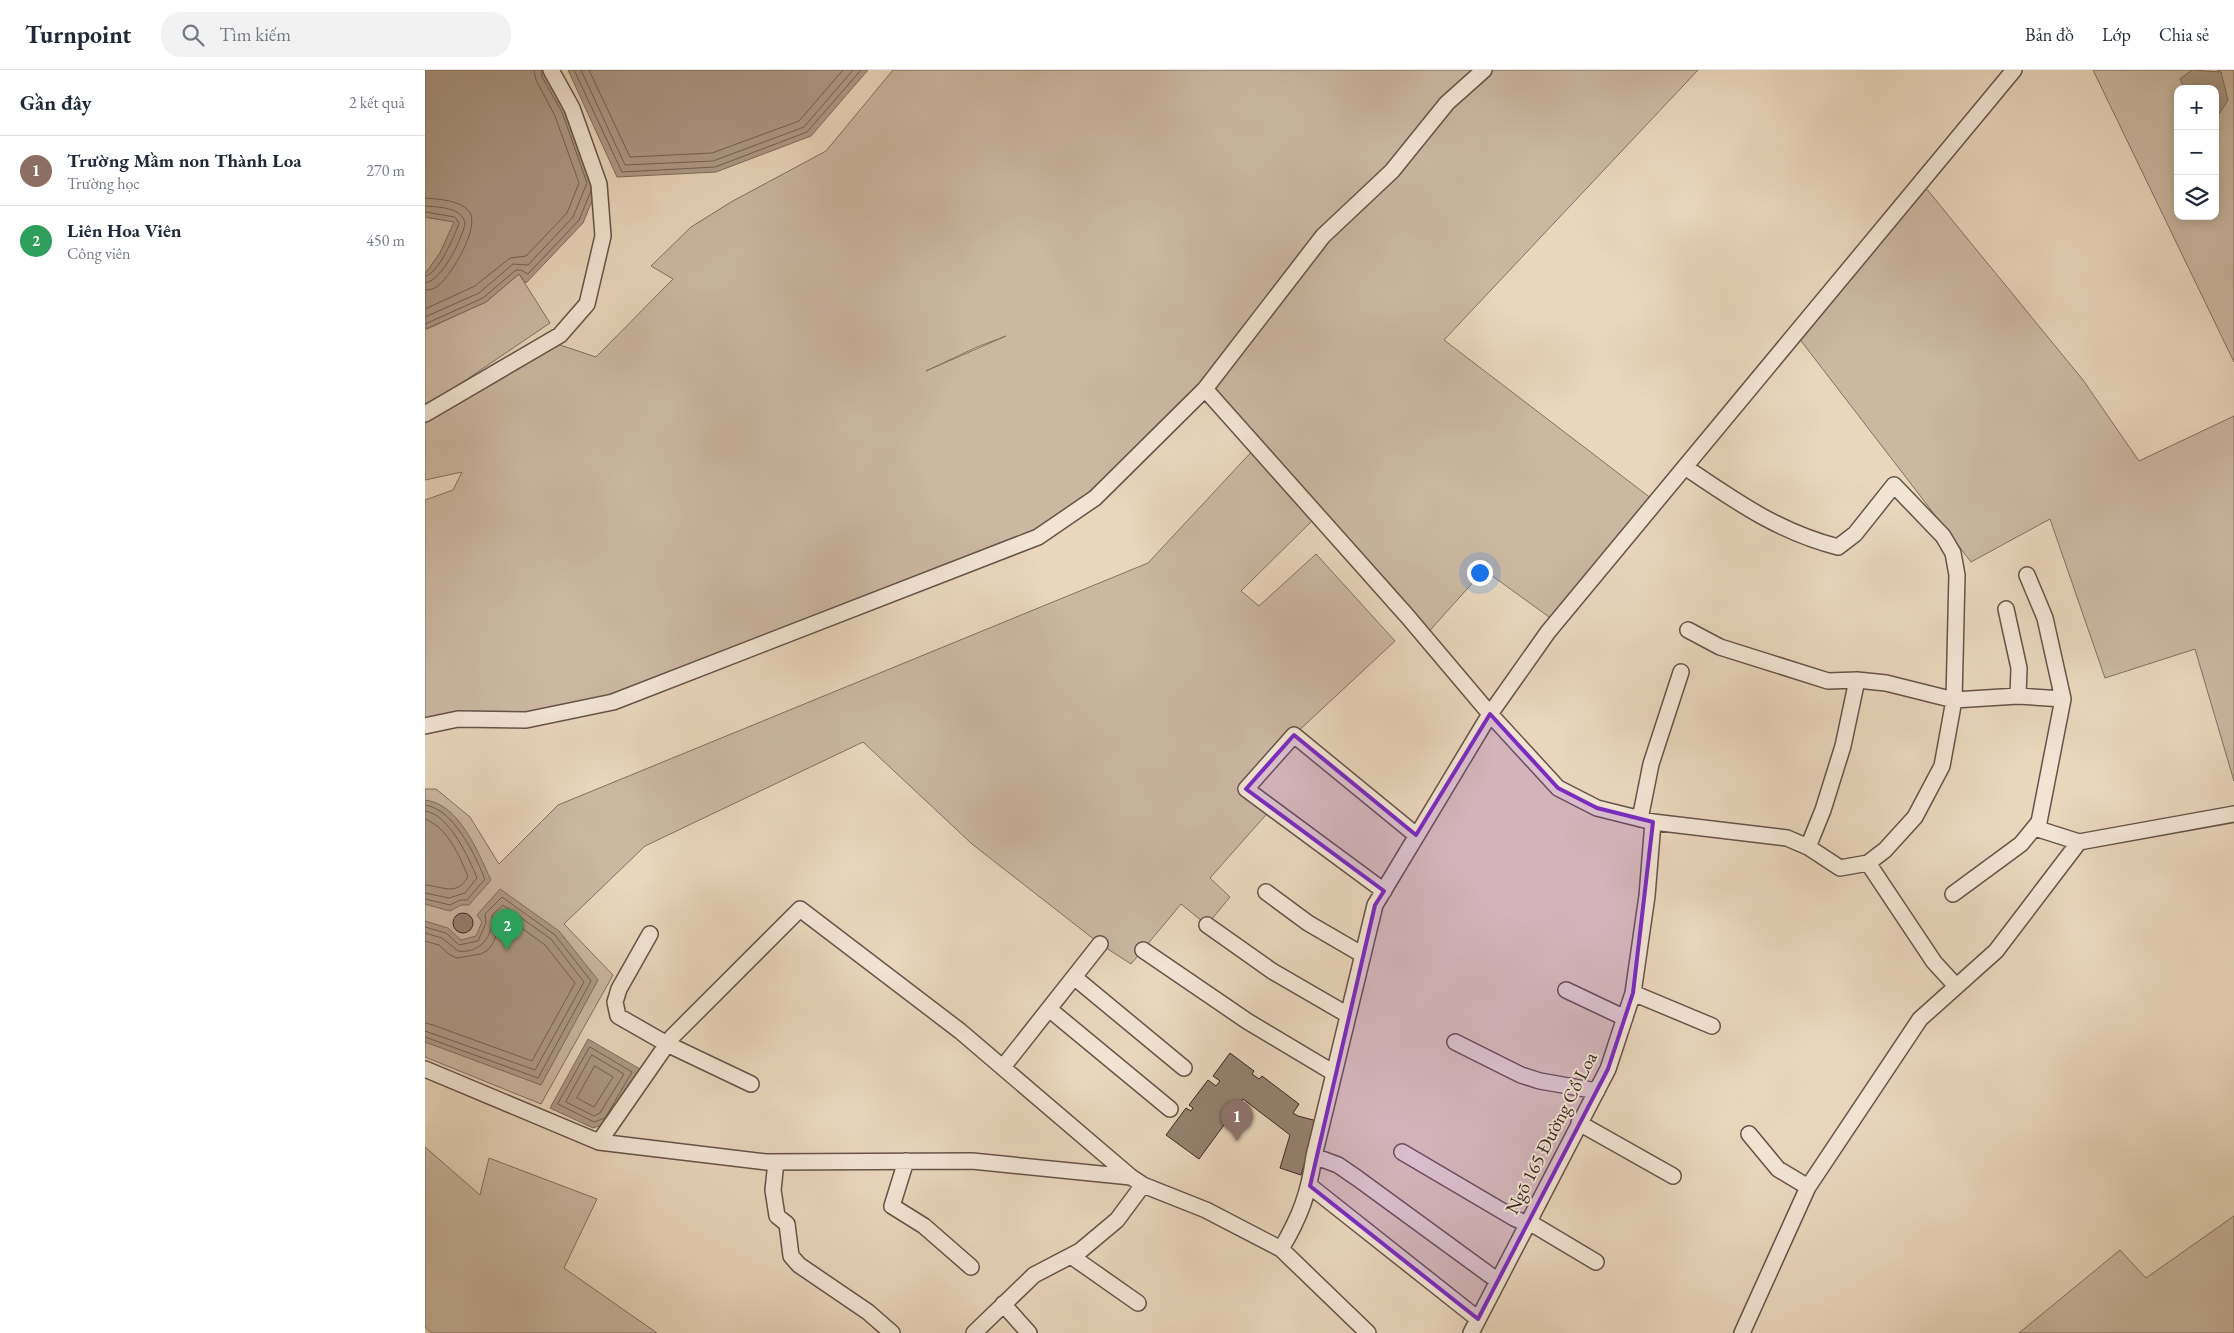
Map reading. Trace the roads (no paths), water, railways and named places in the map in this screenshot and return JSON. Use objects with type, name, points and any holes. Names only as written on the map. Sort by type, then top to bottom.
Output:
[{"type":"street","points":[[425,414],[560,335],[587,304],[603,236],[599,184],[572,108],[551,70]]},
{"type":"street","points":[[425,726],[458,719],[526,720],[613,702],[1038,537],[1095,498],[1205,389],[1323,236],[1392,171],[1447,103],[1484,70]]},
{"type":"street","points":[[1281,1249],[1297,1221],[1310,1186],[1314,1156],[1375,905],[1490,714],[1548,632],[2014,70]]},
{"type":"street","points":[[1205,389],[1409,617],[1490,714],[1559,788],[1597,808],[1646,821],[1787,838],[1808,847],[1840,868],[1867,863],[1885,850],[1915,818],[1942,766],[1953,700],[1957,575],[1953,554],[1943,536],[1894,485],[1855,534],[1838,547],[1814,541],[1753,513],[1685,467]]},
{"type":"street","points":[[1953,894],[2021,844],[2039,822],[2063,699],[2045,618],[2027,576]]},
{"type":"street","points":[[2007,609],[2019,668],[2018,696]]},
{"type":"street","points":[[1688,630],[1720,647],[1828,681],[1857,680],[1886,683],[1953,700],[2018,696],[2063,699]]},
{"type":"street","name":"Ngõ 165 Đường Cổ Loa","points":[[1471,1333],[1608,1069],[1633,993],[1647,896],[1646,821],[1651,764],[1681,672]]},
{"type":"street","points":[[1808,847],[1823,810],[1843,746],[1857,680]]},
{"type":"street","points":[[1383,891],[1246,788],[1294,735],[1416,835]]},
{"type":"street","points":[[2035,828],[2079,842],[2234,814]]},
{"type":"street","points":[[1742,1333],[1808,1187],[1920,1019],[1996,951],[2079,842]]},
{"type":"street","points":[[1867,863],[1934,962],[1956,986]]},
{"type":"street","points":[[1266,892],[1308,923],[1363,955]]},
{"type":"street","points":[[599,1142],[667,1044],[800,909],[952,1025],[1137,1181]]},
{"type":"street","points":[[1207,925],[1272,971],[1348,1015]]},
{"type":"street","points":[[650,934],[619,989],[615,1002],[618,1016],[667,1044],[751,1084]]},
{"type":"street","points":[[1003,1068],[1099,944]]},
{"type":"street","points":[[1143,950],[1247,1021],[1334,1074]]},
{"type":"street","points":[[1074,977],[1183,1068]]},
{"type":"street","points":[[1566,990],[1625,1018]]},
{"type":"street","points":[[1633,993],[1712,1026]]},
{"type":"street","points":[[1049,1009],[1170,1109]]},
{"type":"street","points":[[1455,1042],[1521,1075],[1540,1081],[1597,1092]]},
{"type":"street","points":[[425,1069],[599,1142],[776,1162],[972,1161],[1137,1181],[1207,1210],[1281,1249],[1368,1333]]},
{"type":"street","points":[[1579,1124],[1673,1176]]},
{"type":"street","points":[[1749,1134],[1778,1169],[1808,1187]]},
{"type":"street","points":[[1402,1152],[1514,1218],[1528,1223],[1596,1262]]},
{"type":"street","points":[[1314,1156],[1338,1165],[1497,1281]]},
{"type":"street","points":[[776,1162],[773,1190],[777,1216],[787,1224],[791,1256],[799,1265],[868,1312],[892,1333]]},
{"type":"street","points":[[906,1162],[892,1206],[924,1226],[971,1267]]},
{"type":"street","points":[[974,1333],[1034,1275],[1071,1256],[1117,1220],[1137,1181]]},
{"type":"street","points":[[1310,1186],[1478,1319]]},
{"type":"street","points":[[1071,1256],[1139,1302]]},
{"type":"street","points":[[1003,1304],[1029,1333]]},
{"type":"water","points":[[425,70],[551,70],[599,184],[583,223],[526,283],[519,274],[486,302],[426,329],[425,274],[440,253],[454,222],[425,217]]},
{"type":"water","points":[[568,70],[868,70],[811,136],[716,172],[617,177]]},
{"type":"water","points":[[2192,70],[2221,72],[2228,100],[2219,114],[2219,85],[2183,85],[2180,79]]},
{"type":"water","points":[[425,800],[437,803],[458,820],[474,844],[491,880],[469,905],[461,905],[450,911],[425,904]]},
{"type":"water","points":[[500,889],[559,931],[598,980],[541,1085],[425,1042],[425,921],[448,928],[461,940],[476,936],[482,922],[477,915]]},
{"type":"water","points":[[588,1039],[640,1069],[608,1123],[593,1128],[550,1108]]},
{"type":"place","name":"Liên Hoa Viên","points":[[507,950]]},
{"type":"place","name":"Trường Mầm non Thành Loa","points":[[1237,1141]]}]
